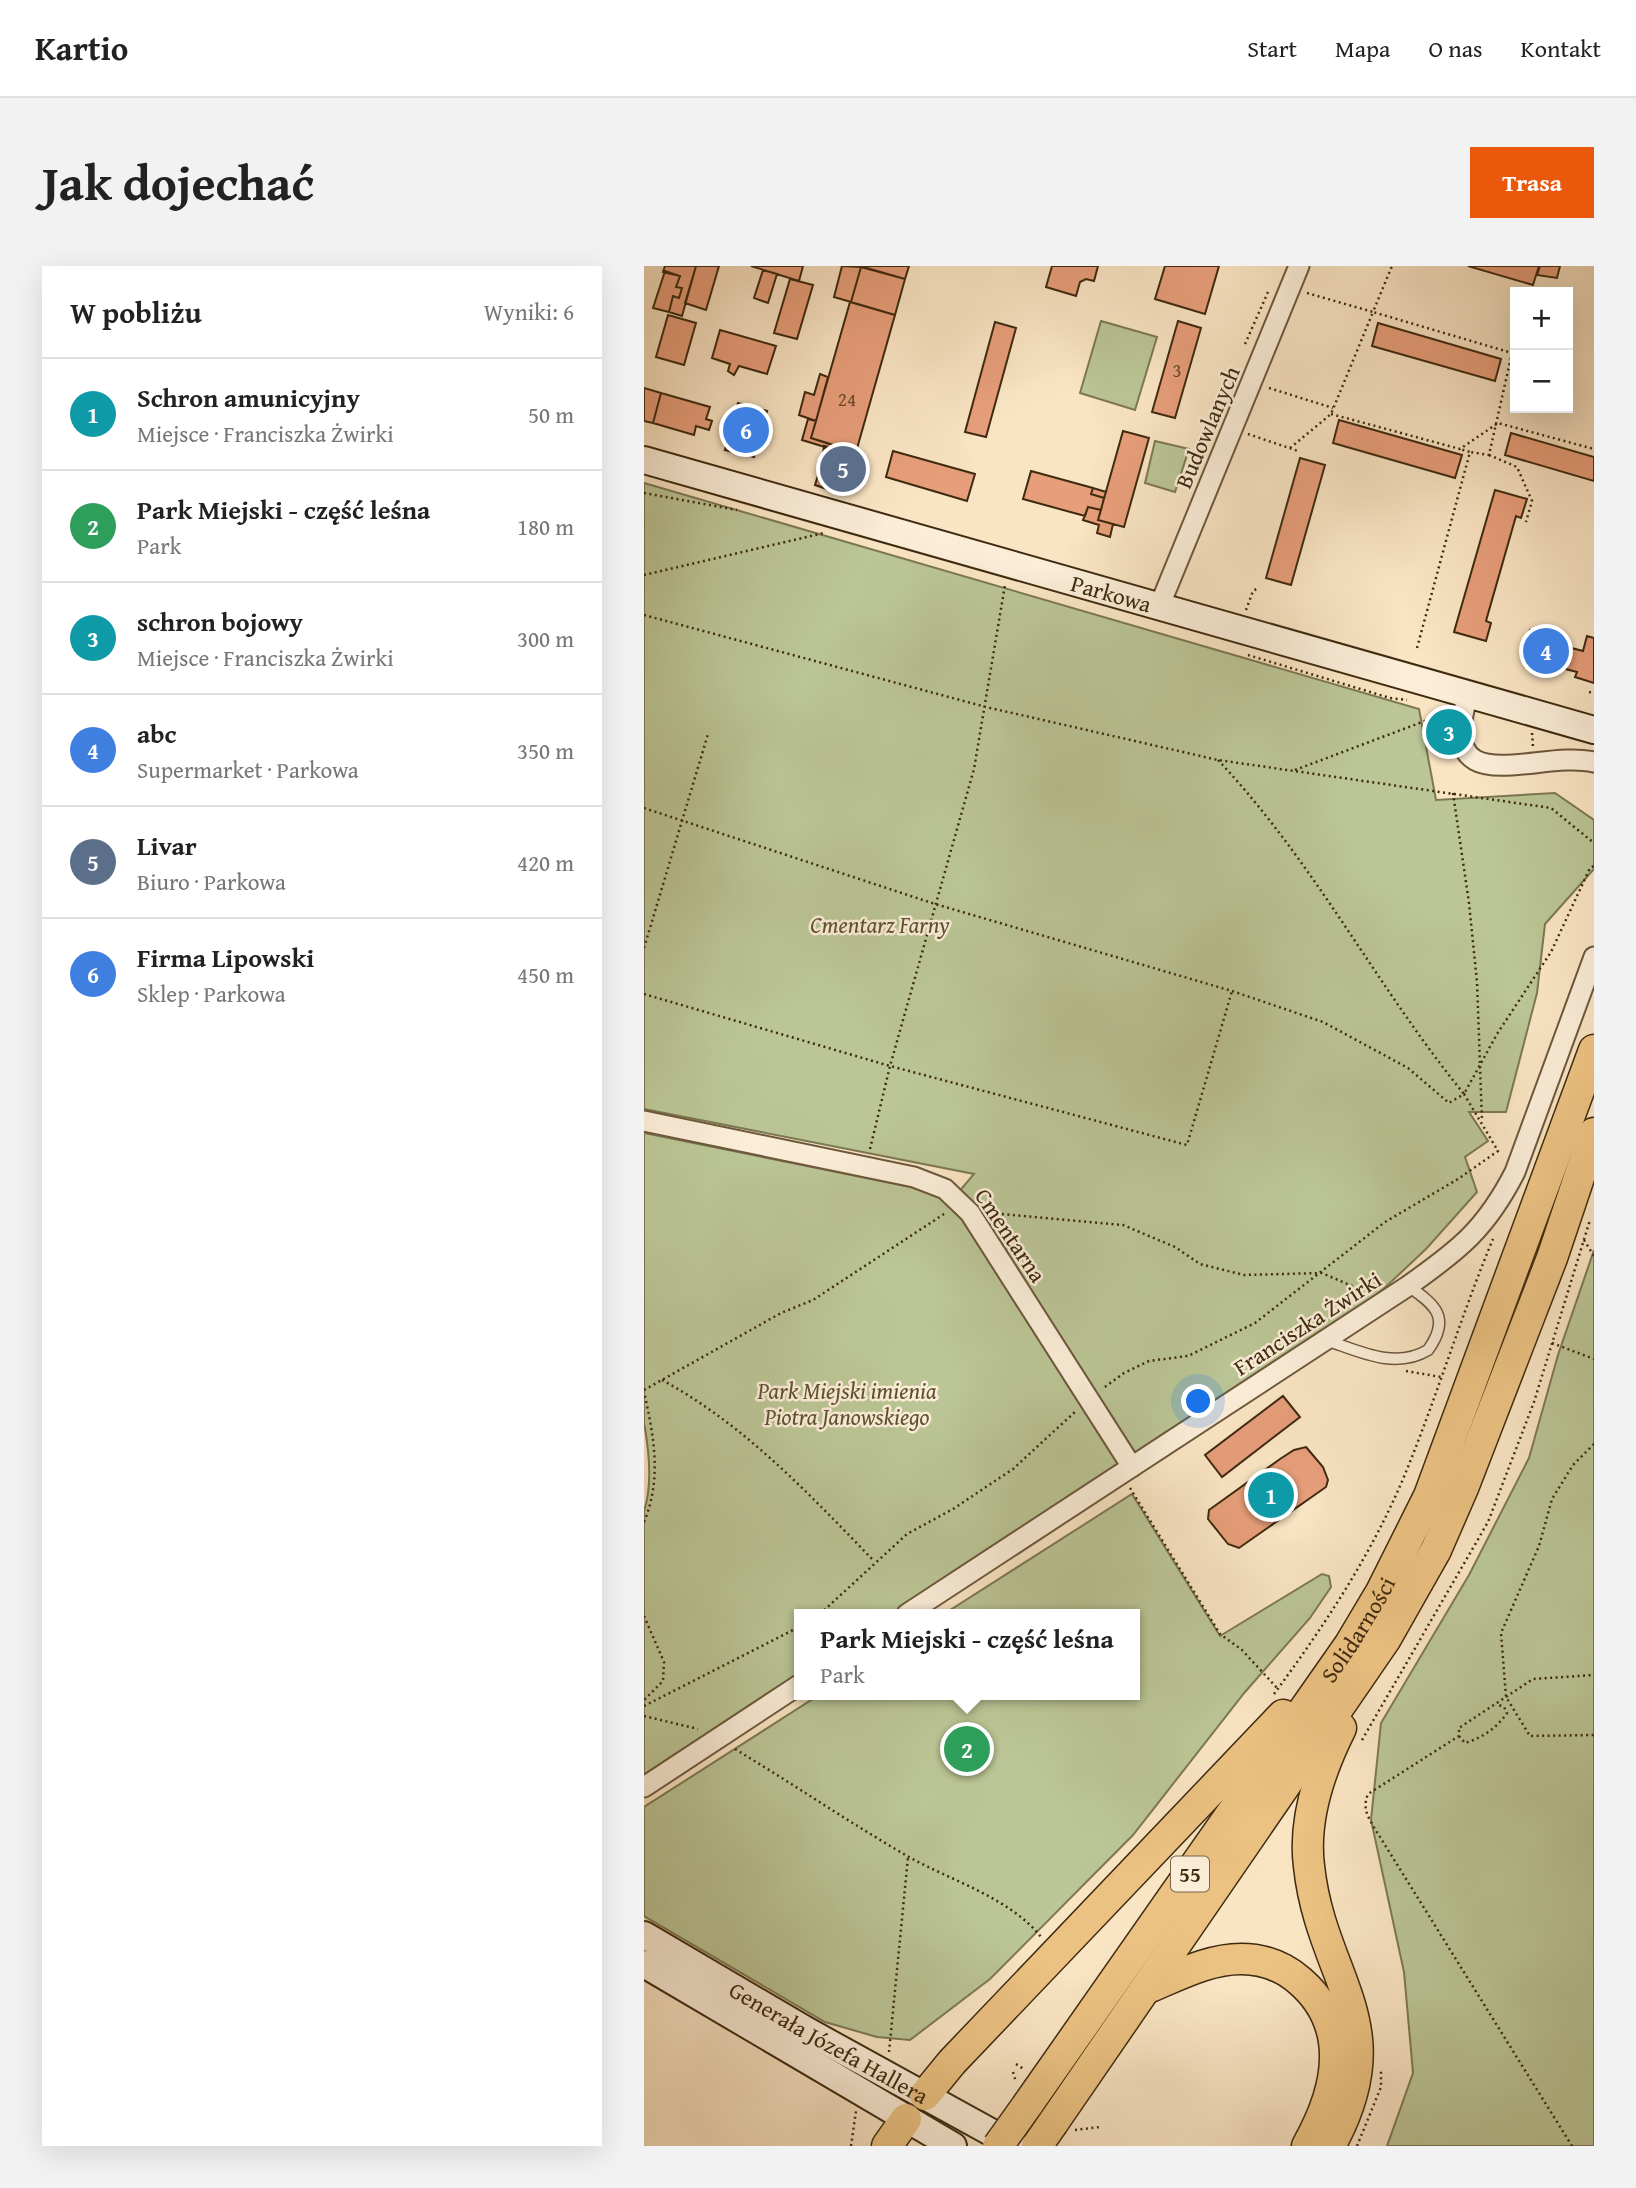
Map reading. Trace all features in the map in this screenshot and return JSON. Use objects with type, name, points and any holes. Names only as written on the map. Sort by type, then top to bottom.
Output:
[{"type":"main road","name":"Solidarności","points":[[998,2146],[1350,1644],[1381,1592],[1429,1496],[1594,1050]]},
{"type":"main road","name":"Solidarności","points":[[1054,2133],[1385,1640],[1436,1550],[1463,1488],[1552,1258],[1594,1133]]},
{"type":"main road","points":[[1330,2146],[1356,2087],[1360,2055],[1344,1983],[1316,1904],[1307,1839],[1319,1780],[1328,1755],[1385,1640]]},
{"type":"main road","points":[[925,2095],[952,2062],[1350,1644]]},
{"type":"main road","points":[[1150,1987],[1202,1966],[1244,1959],[1268,1962],[1288,1971],[1307,1987],[1330,2020],[1336,2044],[1336,2069],[1329,2100],[1307,2146]]},
{"type":"main road","points":[[887,2146],[906,2119]]},
{"type":"street","name":"Budowlanych","points":[[1159,607],[1299,266]]},
{"type":"street","name":"Parkowa","points":[[644,460],[1159,607],[1458,704],[1590,731]]},
{"type":"street","points":[[1458,704],[1459,738],[1465,751],[1478,762],[1514,766],[1570,760],[1594,762]]},
{"type":"street","name":"Franciszka Żwirki","points":[[915,1609],[1386,1301],[1461,1248],[1500,1201],[1523,1150],[1594,957]]},
{"type":"street","name":"Cmentarna","points":[[644,1121],[866,1166],[914,1177],[945,1189],[966,1207],[1089,1399],[1126,1470]]},
{"type":"street","points":[[644,1787],[794,1688]]},
{"type":"street","name":"Generała Józefa Hallera","points":[[644,1935],[809,2032],[1016,2146]]},
{"type":"street","name":"Generała Józefa Hallera","points":[[644,1964],[953,2146]]},
{"type":"street","points":[[906,2119],[925,2095]]},
{"type":"lane","points":[[1325,1340],[1381,1358],[1417,1357],[1428,1350],[1440,1327],[1438,1313],[1429,1300],[1408,1286]]},
{"type":"path","points":[[1290,448],[1331,414],[1392,266]]},
{"type":"path","points":[[1245,344],[1269,288]]},
{"type":"path","points":[[1290,288],[1512,354],[1489,455]]},
{"type":"path","points":[[1252,383],[1334,408]]},
{"type":"path","points":[[1331,414],[1489,455],[1517,467],[1532,501],[1526,522]]},
{"type":"path","points":[[1460,449],[1498,423],[1594,449]]},
{"type":"path","points":[[1233,429],[1297,451]]},
{"type":"path","points":[[1417,648],[1470,452]]},
{"type":"path","points":[[644,575],[827,533]]},
{"type":"path","points":[[866,1166],[890,1066],[974,769],[1005,584]]},
{"type":"path","points":[[1243,620],[1253,591],[1258,588]]},
{"type":"path","points":[[644,615],[986,708],[1218,760],[1551,808],[1594,844]]},
{"type":"path","points":[[1293,771],[1458,704]]},
{"type":"path","points":[[644,948],[708,734]]},
{"type":"path","points":[[825,1609],[907,1534],[953,1509],[1013,1469],[1089,1399],[1132,1369],[1149,1361],[1188,1356],[1255,1323],[1385,1222],[1458,1180],[1498,1151],[1464,1094],[1440,1065],[1322,889],[1253,797],[1218,760]]},
{"type":"path","points":[[1453,793],[1469,902],[1476,982],[1482,1124]]},
{"type":"path","points":[[644,808],[935,904],[1232,991],[1323,1022],[1408,1068],[1449,1103],[1464,1094],[1497,1034],[1551,952],[1590,868],[1594,866]]},
{"type":"path","points":[[644,994],[890,1066],[1186,1145],[1232,991]]},
{"type":"path","points":[[644,1522],[653,1502],[655,1449],[644,1391],[780,1313],[813,1300],[966,1207],[1123,1225],[1175,1247],[1200,1264],[1244,1275],[1322,1273],[1386,1301]]},
{"type":"path","points":[[1356,1749],[1488,1522],[1534,1402],[1591,1219]]},
{"type":"path","points":[[1270,1700],[1327,1621],[1360,1566],[1402,1480],[1494,1236]]},
{"type":"path","points":[[1584,1240],[1594,1256]]},
{"type":"path","points":[[1552,1343],[1594,1359]]},
{"type":"path","points":[[1396,1359],[1399,1370],[1441,1377]]},
{"type":"path","points":[[662,1380],[692,1396],[766,1454],[875,1561]]},
{"type":"path","points":[[1594,1444],[1573,1465],[1552,1499],[1539,1546],[1501,1633],[1506,1697],[1530,1736],[1594,1735]]},
{"type":"path","points":[[1126,1470],[1220,1634],[1242,1650],[1278,1689]]},
{"type":"path","points":[[644,1616],[664,1662],[663,1681],[644,1700]]},
{"type":"path","points":[[644,1706],[794,1630]]},
{"type":"path","points":[[1495,1704],[1504,1707],[1507,1713],[1501,1722],[1478,1739],[1465,1743],[1459,1736],[1459,1728],[1495,1704],[1533,1679],[1594,1675]]},
{"type":"path","points":[[644,1716],[688,1725],[718,1738],[908,1856],[1012,1911],[1030,1923],[1044,1941]]},
{"type":"path","points":[[1459,1736],[1368,1794],[1366,1812],[1572,2146]]},
{"type":"path","points":[[888,2063],[908,1856]]},
{"type":"path","points":[[1357,2146],[1371,2118],[1381,2087],[1381,2069]]},
{"type":"path","points":[[850,2146],[853,2120],[860,2106]]},
{"type":"path","points":[[1054,2133],[1100,2127]]},
{"type":"green space","points":[[1101,321],[1157,337],[1135,410],[1080,393]]},
{"type":"green space","points":[[1155,441],[1189,449],[1175,492],[1145,483]]},
{"type":"green space","points":[[644,483],[1419,709],[1436,800],[1555,793],[1594,820],[1594,869],[1545,924],[1537,993],[1506,1112],[1469,1112],[1488,1141],[1465,1157],[1477,1192],[1426,1249],[1375,1297],[904,1609],[794,1609],[794,1681],[644,1781],[644,1511],[649,1456],[644,1423],[644,1133],[911,1187],[952,1200],[974,1174],[644,1109]]},
{"type":"green space","points":[[1594,1250],[1594,2146],[1387,2146],[1413,2073],[1404,1972],[1371,1820],[1381,1723],[1469,1575],[1529,1458],[1558,1355]]},
{"type":"green space","points":[[1132,1494],[1220,1636],[1322,1574],[1329,1576],[1331,1587],[1310,1618],[1245,1692],[1133,1835],[990,1979],[910,2040],[877,2037],[825,2022],[644,1916],[644,1807],[811,1700],[1140,1700],[1140,1609],[952,1609]]},
{"type":"building","points":[[665,266],[696,266],[682,316],[669,312],[673,296],[679,298],[682,288],[676,287],[680,276],[663,272]]},
{"type":"building","points":[[696,266],[719,266],[706,310],[685,303]]},
{"type":"building","points":[[751,266],[803,266],[799,281]]},
{"type":"building","points":[[842,266],[861,267],[851,302],[834,297]]},
{"type":"building","points":[[860,266],[909,266],[905,279]]},
{"type":"building","points":[[1052,266],[1098,266],[1094,281],[1086,279],[1080,282],[1076,296],[1046,287]]},
{"type":"building","points":[[1165,266],[1219,266],[1205,314],[1155,299]]},
{"type":"building","points":[[1468,266],[1539,266],[1533,285]]},
{"type":"building","points":[[1540,266],[1560,266],[1557,278],[1537,275]]},
{"type":"building","points":[[861,267],[905,279],[895,315],[851,302]]},
{"type":"building","points":[[763,270],[777,274],[768,303],[754,298]]},
{"type":"building","points":[[665,271],[680,276],[676,287],[682,288],[679,298],[673,296],[669,312],[653,308]]},
{"type":"building","points":[[790,279],[813,285],[797,339],[774,333]]},
{"type":"building","points":[[850,302],[895,315],[856,452],[811,438]]},
{"type":"building","points":[[668,315],[696,323],[684,365],[656,357]]},
{"type":"building","points":[[1178,321],[1201,328],[1175,418],[1152,412]]},
{"type":"building","points":[[995,322],[1016,328],[986,437],[965,432]]},
{"type":"building","points":[[1378,323],[1501,359],[1495,381],[1372,346]]},
{"type":"building","points":[[720,330],[776,346],[767,374],[739,366],[734,375],[728,371],[730,364],[712,358]]},
{"type":"building","points":[[820,374],[828,377],[816,421],[799,415],[805,392],[814,395]]},
{"type":"building","points":[[644,388],[661,393],[653,423],[644,421]]},
{"type":"building","points":[[661,393],[710,407],[706,419],[712,421],[709,430],[696,426],[694,435],[653,423]]},
{"type":"building","points":[[738,403],[767,411],[754,457],[725,450]]},
{"type":"building","points":[[808,419],[816,421],[811,438],[839,447],[838,451],[802,440]]},
{"type":"building","points":[[1339,420],[1462,455],[1455,478],[1333,443]]},
{"type":"building","points":[[1123,431],[1149,438],[1124,527],[1098,520]]},
{"type":"building","points":[[1511,433],[1594,457],[1594,481],[1505,455]]},
{"type":"building","points":[[824,446],[856,452],[848,481],[820,473],[822,463],[833,466],[836,458],[823,454]]},
{"type":"building","points":[[893,451],[975,474],[967,501],[886,477]]},
{"type":"building","points":[[1300,458],[1325,465],[1291,585],[1266,578]]},
{"type":"building","points":[[1031,471],[1093,488],[1091,494],[1104,498],[1101,510],[1088,507],[1085,516],[1023,499]]},
{"type":"building","points":[[819,472],[837,478],[833,491],[815,485]]},
{"type":"building","points":[[1093,488],[1106,492],[1104,498],[1091,494]]},
{"type":"building","points":[[1495,490],[1527,499],[1521,518],[1516,516],[1486,621],[1491,623],[1486,641],[1454,632]]},
{"type":"building","points":[[1088,507],[1101,510],[1098,520],[1113,524],[1110,537],[1097,533],[1099,525],[1083,520]]},
{"type":"building","points":[[1530,630],[1558,638],[1556,644],[1583,651],[1587,636],[1594,638],[1594,683],[1575,677],[1577,672],[1550,665],[1552,660],[1524,653]]},
{"type":"building","points":[[1283,1396],[1300,1417],[1222,1477],[1205,1455]]},
{"type":"building","points":[[1306,1447],[1323,1467],[1328,1480],[1326,1487],[1239,1548],[1228,1544],[1208,1519],[1209,1510],[1280,1459],[1294,1450]]},
{"type":"place","name":"Firma Lipowski","points":[[746,430]]},
{"type":"place","name":"Livar","points":[[843,469]]},
{"type":"place","name":"abc","points":[[1546,651]]},
{"type":"place","name":"schron bojowy","points":[[1449,732]]},
{"type":"place","name":"Schron amunicyjny","points":[[1271,1495]]},
{"type":"place","name":"Park Miejski - część leśna","points":[[967,1749]]},
{"type":"park label","name":"Cmentarz Farny","points":[[880,924]]},
{"type":"park label","name":"Park Miejski imienia Piotra Janowskiego","points":[[847,1403]]}]
